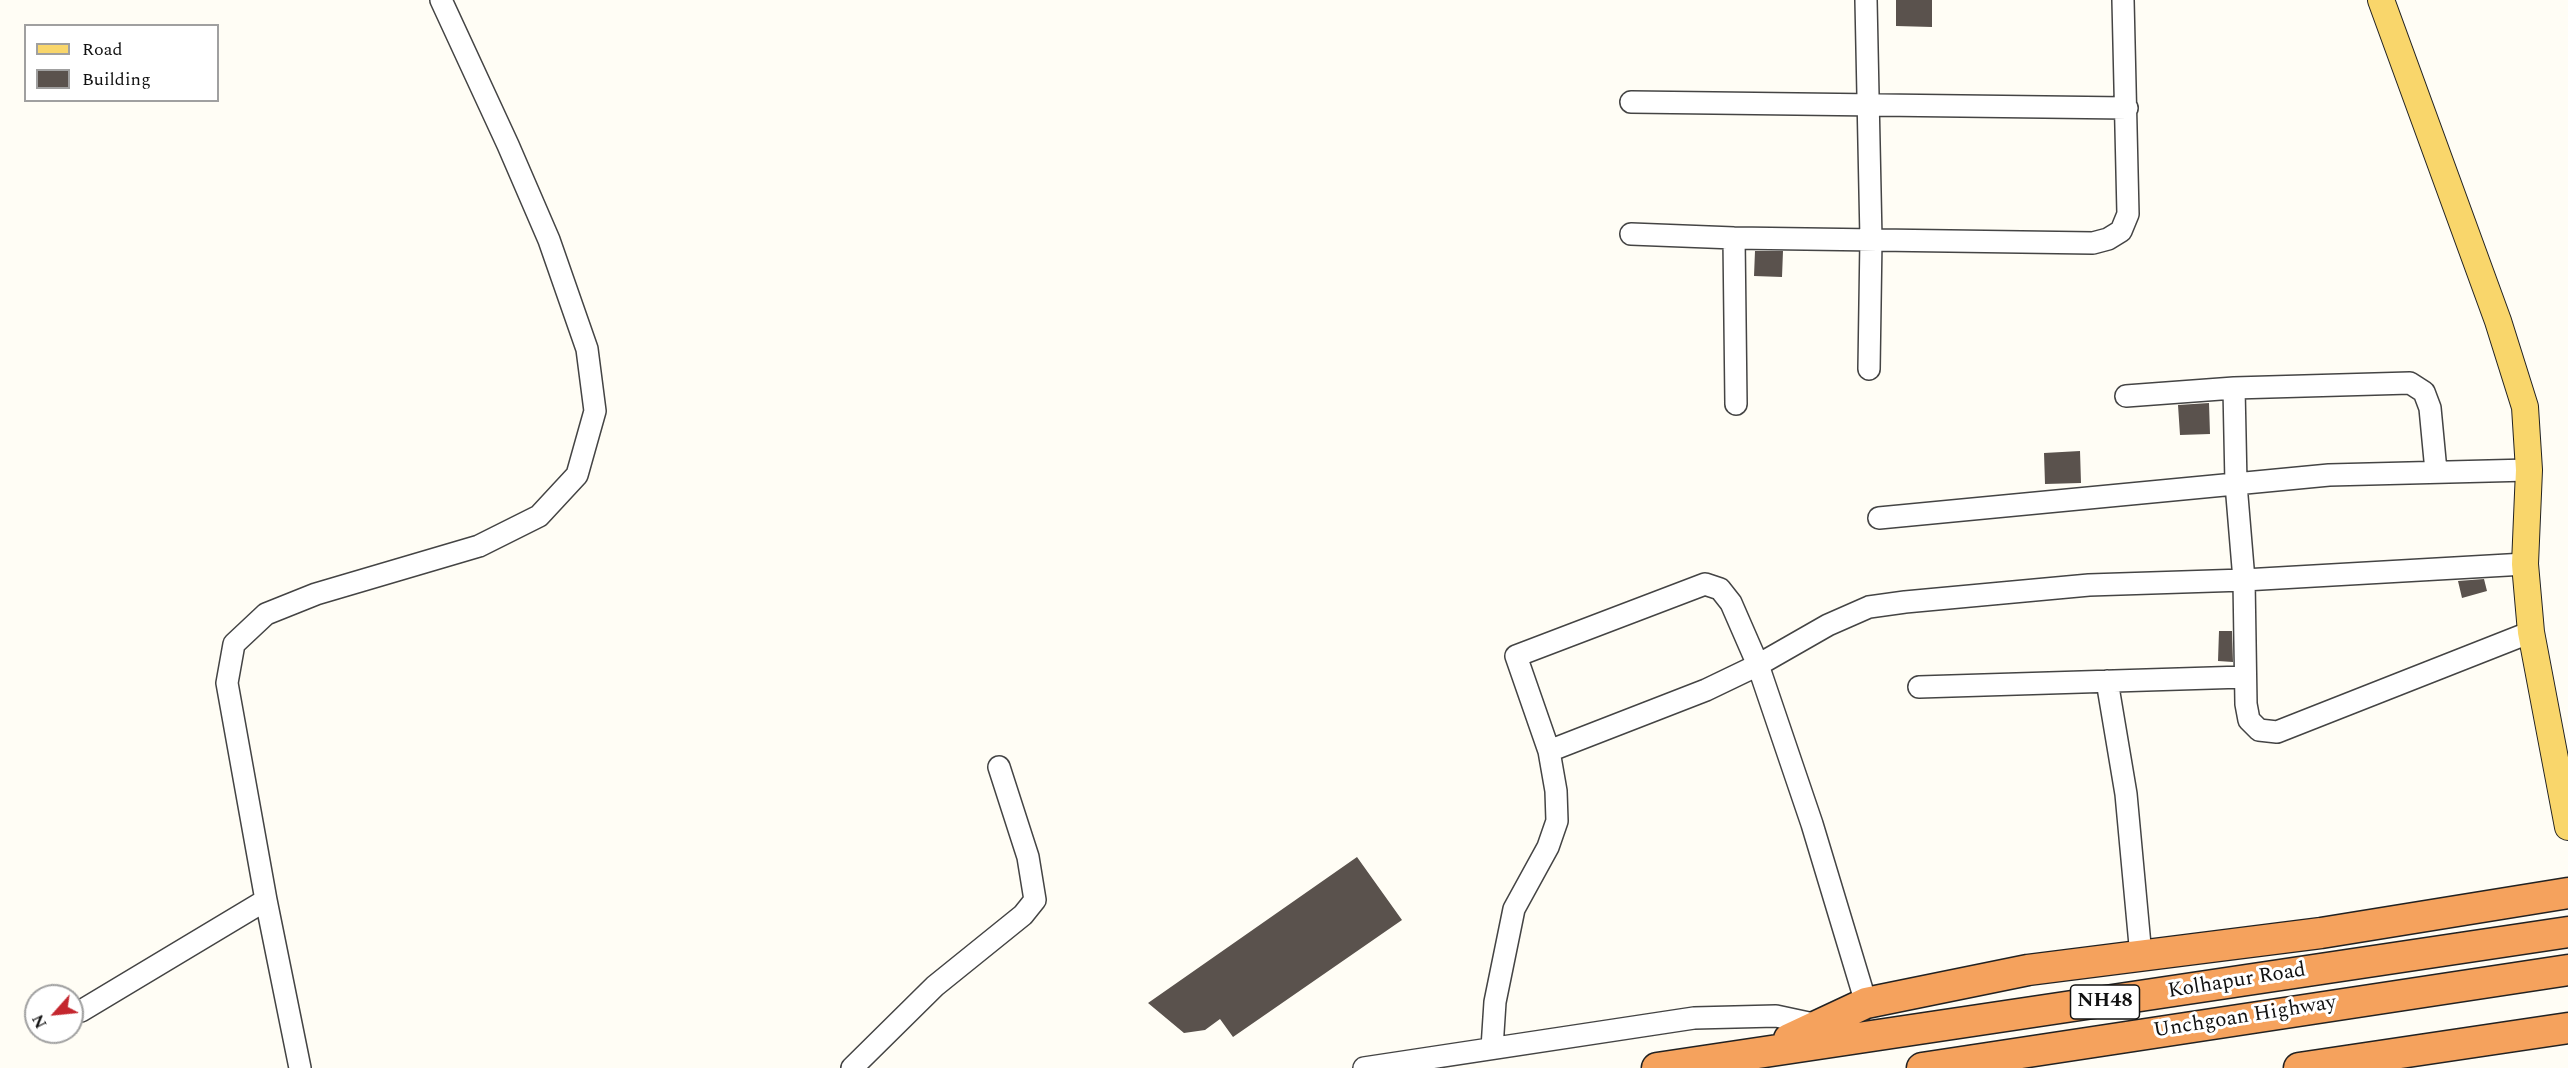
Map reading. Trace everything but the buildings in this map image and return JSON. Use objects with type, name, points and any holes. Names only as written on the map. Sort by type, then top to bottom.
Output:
[{"type":"highway","points":[[1759,1053],[1866,1003],[2028,970],[2321,933],[2568,893]]},
{"type":"highway","name":"Kolhapur Road","points":[[1657,1068],[2560,934]]},
{"type":"highway","name":"Unchgoan Highway","points":[[1922,1068],[2568,970]]},
{"type":"highway","points":[[2299,1068],[2568,1028]]},
{"type":"main road","points":[[2381,0],[2498,321],[2524,407],[2529,470],[2525,564],[2530,632],[2568,827]]},
{"type":"street","points":[[300,1068],[266,900],[227,683],[234,644],[266,614],[316,594],[478,546],[539,516],[577,475],[595,411],[587,348],[549,240],[441,0]]},
{"type":"street","points":[[1866,0],[1870,107],[1869,369]]},
{"type":"street","points":[[1631,234],[1734,238],[2093,243],[2108,239],[2121,231],[2128,214],[2123,0]]},
{"type":"street","points":[[1631,102],[1870,107],[2127,108]]},
{"type":"street","points":[[1734,238],[1736,404]]},
{"type":"street","points":[[2126,396],[2234,388],[2410,383],[2424,392],[2430,408],[2436,471]]},
{"type":"street","points":[[2234,388],[2236,484],[2244,580],[2244,677],[2249,720],[2259,730],[2277,732],[2530,632]]},
{"type":"street","points":[[1879,518],[2329,476],[2529,470]]},
{"type":"street","points":[[1549,751],[1706,690],[1758,665],[1828,625],[1869,608],[1905,602],[2089,585],[2244,580],[2525,564]]},
{"type":"street","points":[[1492,1048],[1495,1002],[1514,909],[1548,847],[1557,821],[1556,791],[1549,751],[1516,656],[1705,584],[1720,589],[1731,603],[1758,665],[1812,824],[1866,1003]]},
{"type":"street","points":[[1919,687],[2244,677]]},
{"type":"street","points":[[2107,681],[2126,794],[2141,956]]},
{"type":"street","points":[[852,1068],[935,986],[1023,915],[1035,900],[1028,857],[999,768]]},
{"type":"street","points":[[84,1009],[266,900]]},
{"type":"street","points":[[1364,1068],[1694,1018],[1776,1016],[1818,1025]]}]
